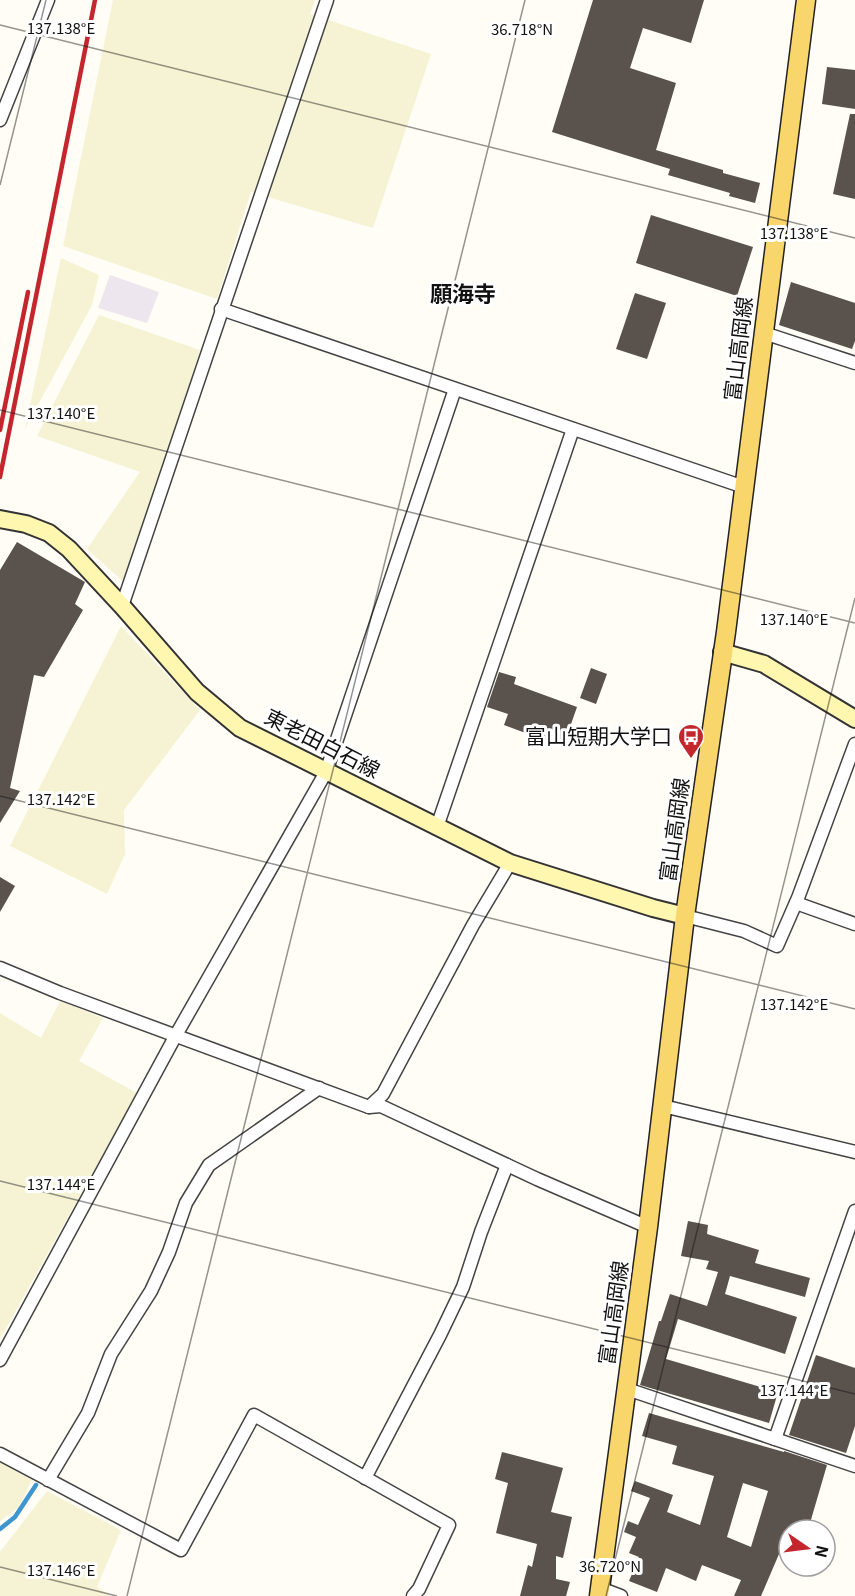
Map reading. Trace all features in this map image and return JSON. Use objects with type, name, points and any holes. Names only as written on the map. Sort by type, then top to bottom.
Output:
[{"type":"main road","name":"富山高岡線","points":[[600,1592],[648,1227],[685,916],[744,487],[806,0]]},
{"type":"main road","name":"東老田白石線","points":[[0,519],[26,524],[49,533],[69,549],[196,692],[240,728],[510,863],[685,916]]},
{"type":"main road","points":[[722,652],[764,664],[855,719]]},
{"type":"street","points":[[0,120],[48,0]]},
{"type":"street","points":[[122,606],[327,0]]},
{"type":"street","points":[[221,309],[744,487]]},
{"type":"street","points":[[764,333],[855,363]]},
{"type":"street","points":[[0,1360],[176,1035],[326,772],[455,389]]},
{"type":"street","points":[[437,827],[573,429]]},
{"type":"street","points":[[685,916],[744,931],[777,946],[796,903],[855,744]]},
{"type":"street","points":[[369,1107],[383,1094],[473,925],[510,863]]},
{"type":"street","points":[[796,903],[855,924]]},
{"type":"street","points":[[0,968],[60,993],[369,1107],[381,1106],[648,1227]]},
{"type":"street","points":[[48,1480],[88,1413],[111,1354],[151,1291],[169,1252],[186,1203],[209,1165],[319,1088]]},
{"type":"street","points":[[663,1106],[855,1152]]},
{"type":"street","points":[[365,1478],[441,1335],[458,1297],[507,1165]]},
{"type":"street","points":[[775,1439],[855,1211]]},
{"type":"street","points":[[627,1389],[855,1466]]},
{"type":"street","points":[[0,1454],[181,1550],[254,1415],[449,1525],[420,1589],[413,1596]]},
{"type":"street","points":[[600,1592],[621,1596]]},
{"type":"shaded area","points":[[113,0],[315,0],[310,14],[431,54],[373,228],[251,192],[217,299],[63,246]]},
{"type":"shaded area","points":[[61,258],[99,275],[92,305],[25,429]]},
{"type":"shaded area","points":[[110,275],[159,292],[147,323],[98,308]]},
{"type":"shaded area","points":[[99,315],[200,350],[126,584],[87,549],[140,472],[37,436]]},
{"type":"shaded area","points":[[121,626],[200,710],[124,810],[125,854],[107,894],[10,846]]},
{"type":"shaded area","points":[[60,1001],[103,1018],[79,1061],[137,1093],[0,1339],[0,1013],[41,1038]]},
{"type":"shaded area","points":[[0,1462],[32,1480],[18,1508],[0,1521]]},
{"type":"shaded area","points":[[47,1491],[121,1530],[97,1587],[111,1596],[0,1596],[0,1552]]},
{"type":"building","points":[[593,0],[704,0],[691,43],[643,28],[630,68],[676,83],[656,150],[760,183],[755,203],[729,196],[730,193],[668,175],[670,169],[552,132]]},
{"type":"building","points":[[827,67],[855,70],[855,109],[822,104]]},
{"type":"building","points":[[850,114],[855,114],[855,199],[833,194]]},
{"type":"building","points":[[651,215],[753,247],[737,296],[636,263]]},
{"type":"building","points":[[791,282],[855,303],[855,341],[852,349],[779,325]]},
{"type":"building","points":[[635,293],[666,303],[647,359],[616,349]]},
{"type":"building","points":[[17,542],[85,582],[75,604],[83,610],[44,677],[34,675],[10,788],[20,791],[0,823],[0,570]]},
{"type":"building","points":[[591,668],[607,674],[596,704],[580,698]]},
{"type":"building","points":[[499,672],[516,677],[514,684],[577,707],[563,747],[504,725],[508,714],[487,707]]},
{"type":"building","points":[[0,877],[15,886],[0,912]]},
{"type":"building","points":[[688,1221],[708,1225],[707,1234],[759,1250],[755,1263],[810,1278],[805,1297],[730,1276],[725,1294],[797,1317],[785,1354],[678,1319],[666,1359],[778,1392],[769,1423],[640,1385],[659,1321],[661,1321],[670,1294],[707,1306],[718,1272],[706,1269],[709,1261],[681,1256]]},
{"type":"building","points":[[816,1355],[855,1368],[855,1426],[846,1453],[789,1435]]},
{"type":"building","points":[[649,1413],[827,1465],[812,1518],[777,1518],[777,1559],[761,1596],[734,1596],[741,1580],[702,1565],[696,1581],[666,1568],[657,1592],[629,1581],[639,1557],[629,1553],[636,1537],[624,1532],[628,1521],[638,1525],[650,1498],[631,1491],[635,1481],[673,1495],[667,1512],[700,1525],[714,1476],[672,1464],[677,1446],[642,1436]],"holes":[[[743,1483],[768,1491],[751,1547],[727,1537]]]},
{"type":"building","points":[[502,1452],[563,1468],[551,1512],[572,1517],[563,1558],[556,1556],[556,1579],[570,1582],[566,1596],[520,1596],[528,1565],[532,1567],[537,1544],[496,1533],[508,1483],[495,1479]]},
{"type":"waterway","points":[[0,1529],[15,1517],[36,1485]]},
{"type":"railway","points":[[0,477],[95,0]]},
{"type":"railway","points":[[0,430],[28,292]]},
{"type":"place","name":"富山短期大学口","points":[[691,760]]},
{"type":"district","name":"願海寺","points":[[463,294]]}]
